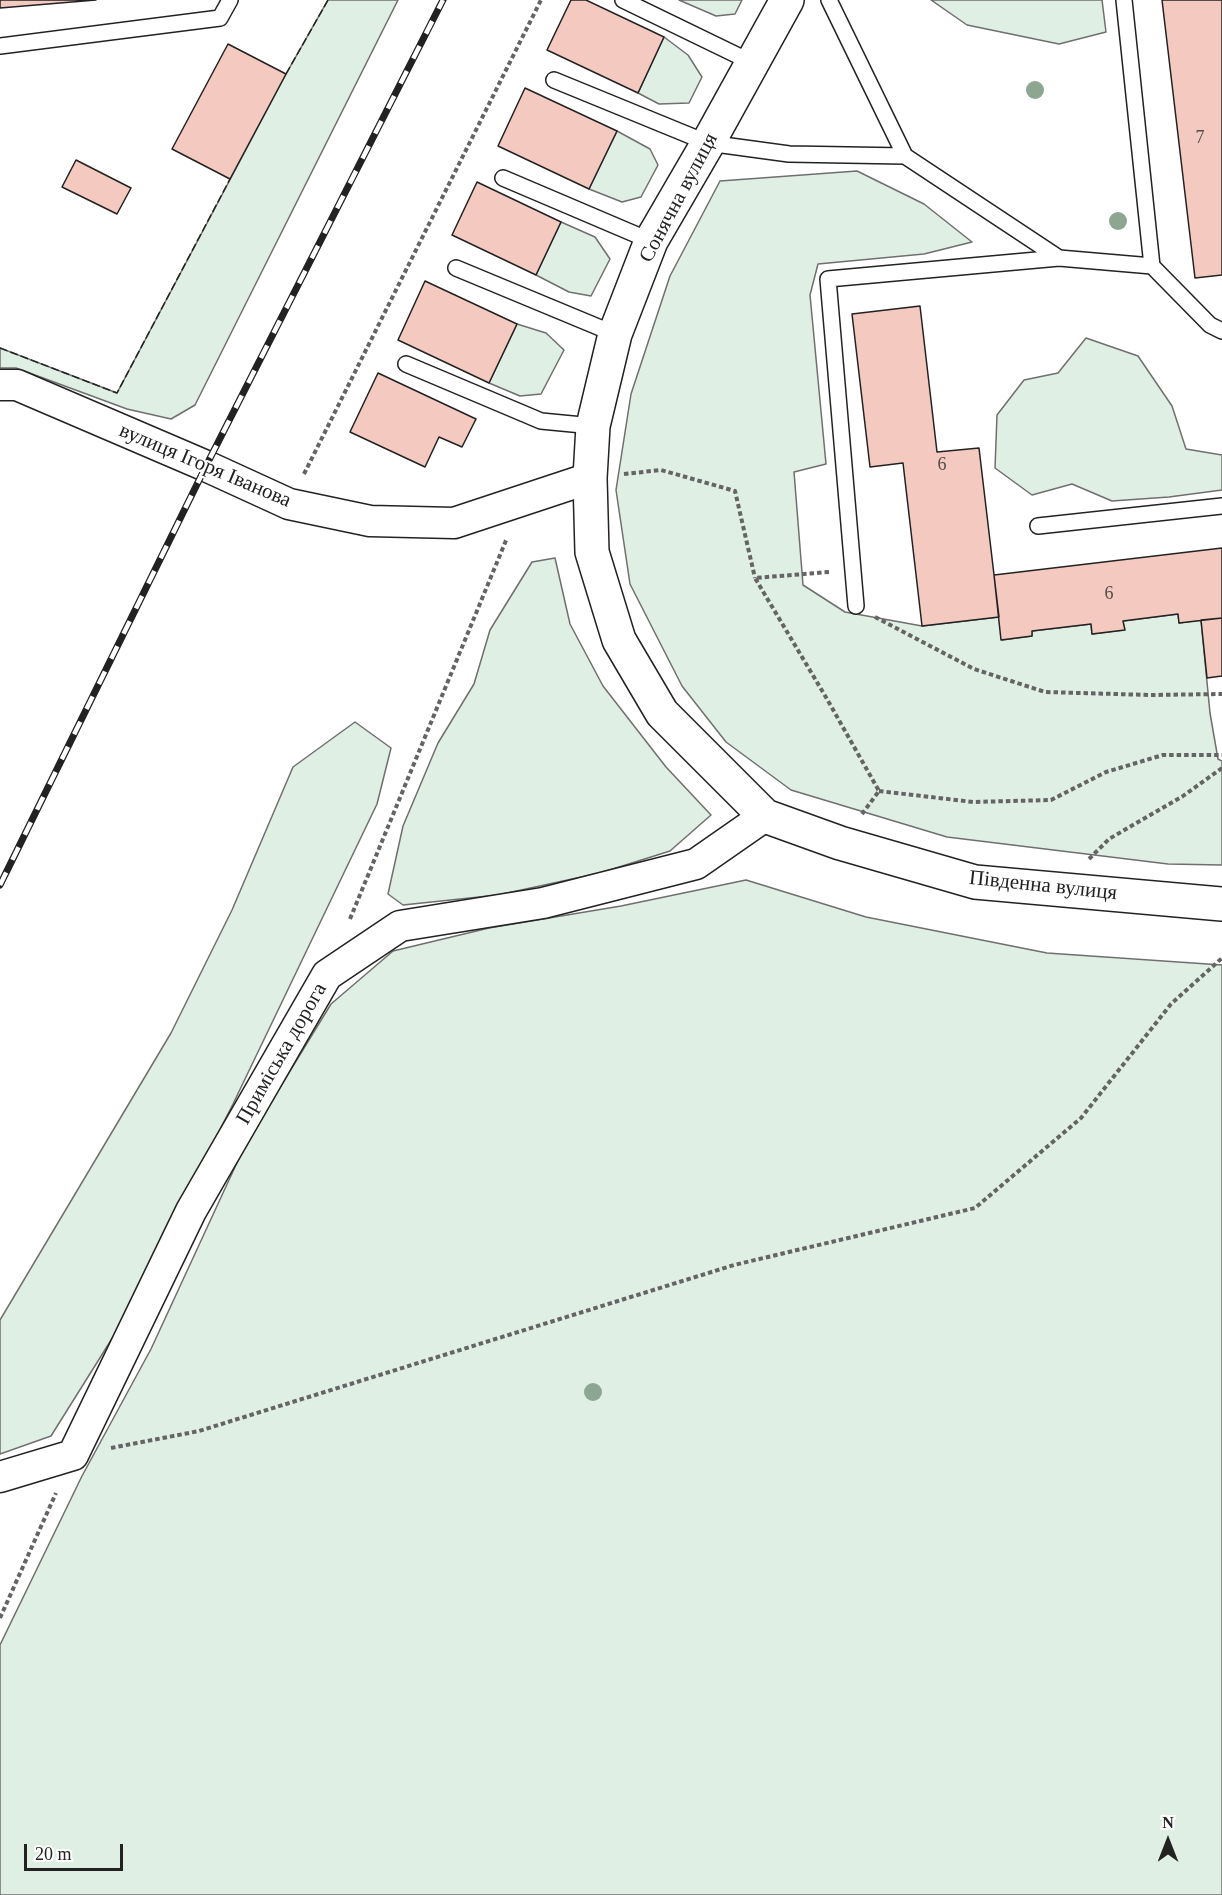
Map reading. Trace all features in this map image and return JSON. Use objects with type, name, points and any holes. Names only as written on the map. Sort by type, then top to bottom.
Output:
[{"type":"street","name":"Сонячна вулиця","points":[[765,816],[662,713],[619,640],[592,552],[591,478],[593,426],[615,334],[651,241],[787,0]]},
{"type":"street","name":"вулиця Ігоря Іванова","points":[[0,385],[17,385],[289,504],[370,521],[454,523],[524,498],[591,478]]},
{"type":"street","name":"Південна вулиця","points":[[765,816],[840,843],[975,882],[1222,904]]},
{"type":"street","name":"Приміська дорога","points":[[73,1455],[192,1211],[327,975],[400,926],[543,903],[696,864],[765,816]]},
{"type":"street","points":[[0,1477],[73,1455]]},
{"type":"lane","points":[[0,46],[220,18],[230,0]]},
{"type":"lane","points":[[622,0],[753,63]]},
{"type":"lane","points":[[829,0],[905,156],[1059,258]]},
{"type":"lane","points":[[1124,0],[1152,266],[1210,326],[1222,331]]},
{"type":"lane","points":[[554,80],[708,143],[789,154],[905,156]]},
{"type":"lane","points":[[503,178],[651,241]]},
{"type":"lane","points":[[856,606],[828,279],[1059,258],[1152,266]]},
{"type":"lane","points":[[456,268],[615,334]]},
{"type":"lane","points":[[406,364],[541,421],[593,426]]},
{"type":"lane","points":[[1038,526],[1222,507]]},
{"type":"path","points":[[289,504],[541,0]]},
{"type":"path","points":[[591,478],[661,470],[735,491],[755,578],[879,791]]},
{"type":"path","points":[[350,920],[524,498]]},
{"type":"path","points":[[755,578],[853,570]]},
{"type":"path","points":[[856,606],[974,669],[1045,692],[1150,695],[1222,694]]},
{"type":"path","points":[[879,791],[973,802],[1051,800],[1106,772],[1163,755],[1222,755]]},
{"type":"path","points":[[1059,889],[1109,839],[1183,796],[1222,768]]},
{"type":"path","points":[[840,843],[879,791]]},
{"type":"path","points":[[0,1618],[73,1455],[199,1431],[734,1265],[975,1208],[1081,1118],[1171,1004],[1222,958]]},
{"type":"green space","points":[[328,0],[398,0],[195,405],[171,419],[127,409],[16,368],[0,368],[0,348],[117,393],[286,74]]},
{"type":"green space","points":[[679,0],[742,0],[735,14],[716,16]]},
{"type":"green space","points":[[931,0],[1102,0],[1106,32],[1059,44],[967,25]]},
{"type":"green space","points":[[664,37],[688,55],[702,77],[689,103],[659,104],[638,93]]},
{"type":"green space","points":[[617,131],[650,149],[658,165],[641,197],[622,202],[589,189]]},
{"type":"green space","points":[[857,171],[924,204],[972,242],[924,254],[818,264],[810,295],[826,464],[794,472],[803,585],[845,612],[922,626],[999,617],[1002,640],[1032,636],[1032,631],[1091,624],[1092,634],[1124,630],[1123,621],[1178,614],[1179,623],[1201,620],[1210,713],[1218,759],[1222,761],[1222,865],[1168,864],[947,837],[791,790],[726,742],[682,686],[630,584],[616,490],[631,394],[670,276],[720,181]]},
{"type":"green space","points":[[561,222],[595,237],[610,259],[591,296],[569,292],[536,275]]},
{"type":"green space","points":[[517,324],[546,333],[564,350],[541,394],[520,396],[489,383]]},
{"type":"green space","points":[[1086,338],[1138,356],[1172,406],[1186,449],[1222,455],[1222,490],[1112,501],[1072,484],[1032,495],[995,468],[997,415],[1024,380],[1058,373]]},
{"type":"green space","points":[[555,558],[570,624],[603,686],[666,767],[711,815],[670,851],[600,873],[498,895],[403,905],[388,894],[403,826],[438,743],[474,684],[490,630],[532,562]]},
{"type":"green space","points":[[355,722],[391,748],[377,804],[233,1104],[118,1329],[51,1436],[0,1454],[0,1320],[171,1033],[232,910],[293,767]]},
{"type":"green space","points":[[746,880],[866,917],[1047,953],[1222,965],[1222,1895],[0,1895],[0,1645],[82,1476],[151,1349],[247,1141],[331,1004],[393,951],[489,928],[621,906]]},
{"type":"building","points":[[0,0],[96,0],[0,8]]},
{"type":"building","points":[[571,0],[586,0],[664,37],[638,93],[547,50]]},
{"type":"building","points":[[1162,0],[1222,0],[1222,275],[1195,278]]},
{"type":"building","points":[[228,44],[286,74],[230,179],[172,149]]},
{"type":"building","points":[[525,88],[617,131],[589,189],[498,146]]},
{"type":"building","points":[[76,160],[131,188],[117,214],[62,187]]},
{"type":"building","points":[[477,182],[561,222],[536,275],[452,235]]},
{"type":"building","points":[[425,281],[517,324],[489,383],[398,340]]},
{"type":"building","points":[[920,306],[937,452],[979,448],[999,617],[922,626],[903,463],[870,467],[852,314]]},
{"type":"building","points":[[378,373],[476,419],[462,447],[439,437],[425,467],[350,432]]},
{"type":"building","points":[[1222,548],[1222,618],[1179,623],[1178,614],[1123,621],[1125,630],[1092,634],[1091,624],[1032,631],[1032,636],[1001,640],[994,575]]},
{"type":"building","points":[[1222,618],[1222,676],[1207,678],[1201,620]]},
{"type":"railway","points":[[0,885],[206,466],[443,0]]},
{"type":"fence","points":[[286,74],[328,0]]},
{"type":"fence","points":[[0,348],[117,393],[230,179]]}]
